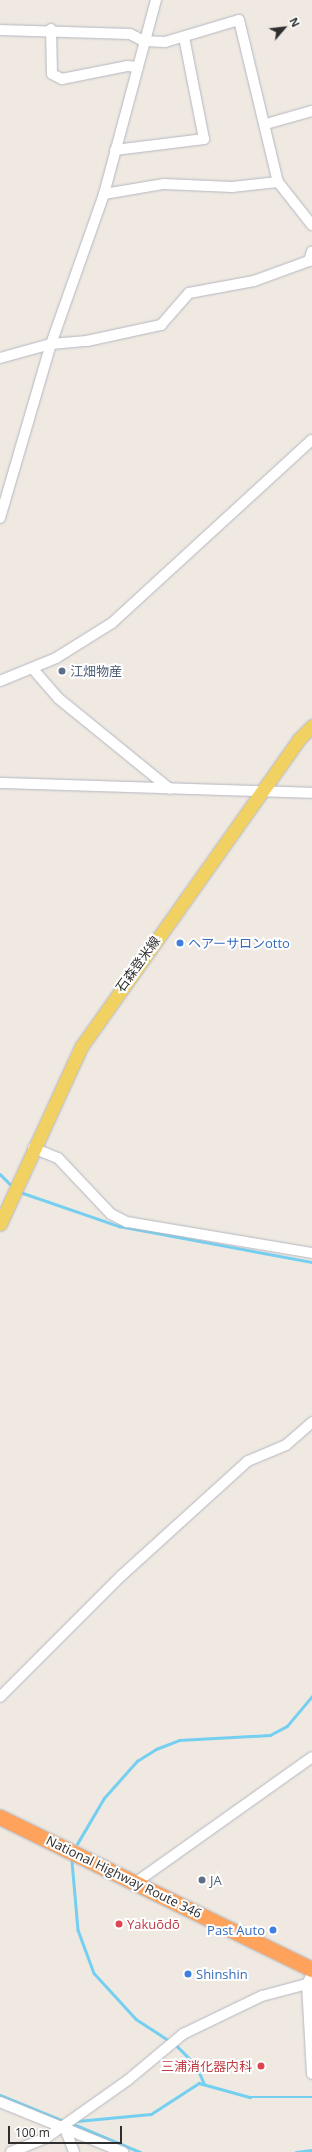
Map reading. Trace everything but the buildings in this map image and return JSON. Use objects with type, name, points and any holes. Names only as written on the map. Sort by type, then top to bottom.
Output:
[{"type":"highway","name":"National Highway Route 346","points":[[0,1817],[312,1969]]},
{"type":"main road","name":"石森登米線","points":[[0,1224],[33,1148],[81,1047],[264,791],[298,740],[312,726]]},
{"type":"street","points":[[0,518],[51,344],[104,194],[114,150],[156,0]]},
{"type":"street","points":[[0,30],[51,30],[130,34],[144,41],[165,42],[239,20],[266,124],[278,182],[312,225]]},
{"type":"street","points":[[51,30],[52,74],[62,79],[127,66],[138,67]]},
{"type":"street","points":[[114,150],[204,139],[184,37]]},
{"type":"street","points":[[266,124],[312,110]]},
{"type":"street","points":[[104,194],[164,184],[232,187],[278,182]]},
{"type":"street","points":[[0,358],[51,344],[93,340],[161,325],[189,293],[254,281],[309,261],[312,251]]},
{"type":"street","points":[[0,680],[33,669],[112,623],[312,440]]},
{"type":"street","points":[[33,669],[58,698],[170,789]]},
{"type":"street","points":[[0,783],[312,793]]},
{"type":"street","points":[[33,1148],[58,1158],[111,1214],[127,1222],[312,1253]]},
{"type":"street","points":[[0,1697],[121,1576],[190,1517],[248,1461],[286,1445],[312,1422]]},
{"type":"street","points":[[135,1883],[312,1757]]},
{"type":"street","points":[[312,1974],[307,1984],[312,2074]]},
{"type":"street","points":[[11,2152],[46,2138],[63,2129],[128,2080],[183,2034],[262,1996],[307,1984]]},
{"type":"street","points":[[0,2102],[63,2129],[123,2152]]},
{"type":"street","points":[[63,2129],[74,2152]]},
{"type":"waterway","points":[[0,1174],[10,1184]]},
{"type":"waterway","points":[[23,1193],[119,1226],[312,1262]]},
{"type":"waterway","points":[[77,1844],[104,1798],[137,1761],[156,1749],[179,1740],[270,1735],[287,1726],[312,1696]]},
{"type":"waterway","points":[[72,1861],[78,1930],[94,1973],[136,2019],[167,2039]]},
{"type":"waterway","points":[[176,2045],[196,2065],[204,2083]]},
{"type":"waterway","points":[[77,2121],[151,2114],[199,2083],[250,2097],[312,2097]]},
{"type":"waterway","points":[[0,2095],[64,2121]]},
{"type":"waterway","points":[[71,2123],[140,2152]]},
{"type":"waterway","points":[[296,2152],[312,2150]]},
{"type":"place","name":"江畑物産","points":[[62,671]]},
{"type":"place","name":"ヘアーサロンotto","points":[[180,943]]},
{"type":"place","name":"JA","points":[[202,1880]]},
{"type":"place","name":"Yakuōdō","points":[[119,1924]]},
{"type":"place","name":"Past Auto","points":[[273,1930]]},
{"type":"place","name":"Shinshin","points":[[188,1974]]},
{"type":"place","name":"三浦消化器内科","points":[[261,2066]]}]
